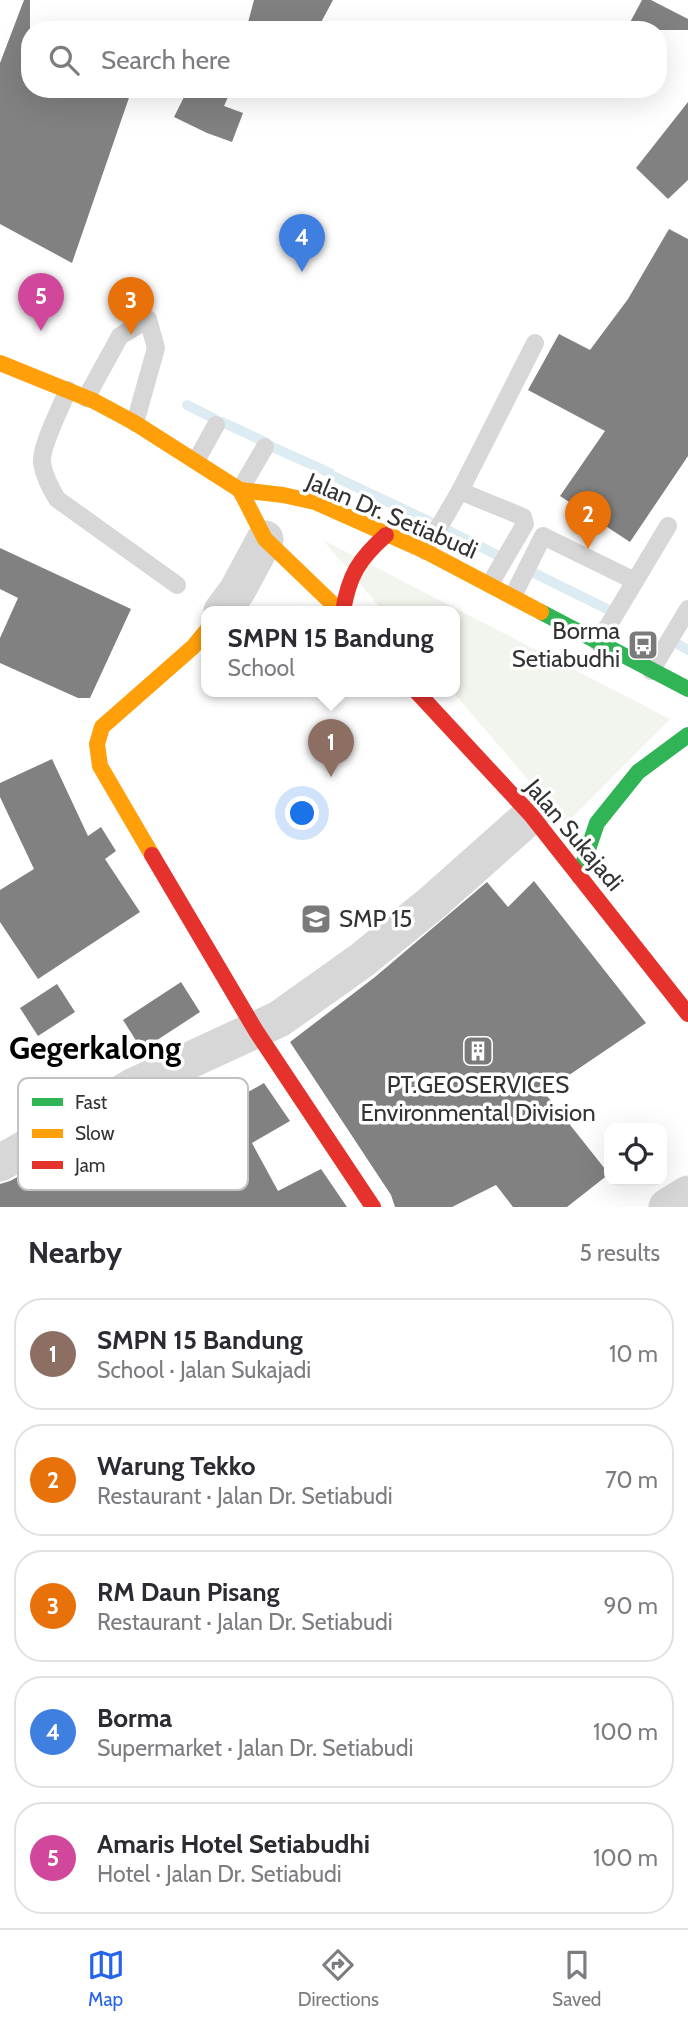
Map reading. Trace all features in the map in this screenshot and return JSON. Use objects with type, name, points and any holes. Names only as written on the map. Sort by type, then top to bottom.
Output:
[{"type":"main road","name":"Jalan Dr. Setiabudi","points":[[0,363],[94,401],[135,423],[240,490],[315,502],[425,551],[688,689]]},
{"type":"main road","points":[[240,490],[265,538],[337,606]]},
{"type":"main road","points":[[343,606],[355,566],[386,535]]},
{"type":"main road","points":[[201,637],[193,647],[102,727],[97,744],[100,766],[256,1031],[373,1207]]},
{"type":"main road","name":"Jalan Sukajadi","points":[[422,697],[531,815],[688,1014]]},
{"type":"main road","points":[[579,876],[597,823],[638,772],[688,735]]},
{"type":"street","points":[[226,606],[237,591],[265,538]]},
{"type":"street","points":[[152,1078],[279,1019],[362,960],[432,903],[531,815]]},
{"type":"street","points":[[0,1163],[18,1153]]},
{"type":"street","points":[[667,1207],[688,1194]]},
{"type":"lane","points":[[86,398],[120,336],[148,319],[156,348],[135,423]]},
{"type":"lane","points":[[425,551],[460,491],[535,343]]},
{"type":"lane","points":[[68,390],[41,460],[47,482],[57,499],[177,585]]},
{"type":"lane","points":[[197,461],[216,425]]},
{"type":"lane","points":[[240,490],[265,447]]},
{"type":"lane","points":[[460,491],[523,517],[525,524],[490,584]]},
{"type":"lane","points":[[598,643],[668,526]]},
{"type":"lane","points":[[513,596],[543,536],[635,581]]},
{"type":"lane","points":[[651,671],[688,609]]},
{"type":"shaded area","points":[[323,540],[451,606],[379,606]]},
{"type":"shaded area","points":[[460,611],[670,719],[566,824],[457,697],[460,697]]},
{"type":"building","points":[[24,0],[30,0],[30,21],[21,21],[21,98],[129,98],[72,263],[0,224],[0,63]]},
{"type":"building","points":[[254,0],[333,0],[322,21],[248,21]]},
{"type":"building","points":[[642,0],[651,0],[688,19],[688,30],[667,30],[667,21],[631,21]]},
{"type":"building","points":[[184,98],[228,98],[224,106],[243,113],[232,142],[174,117]]},
{"type":"building","points":[[688,102],[688,180],[668,199],[636,168]]},
{"type":"building","points":[[669,229],[688,239],[688,456],[630,542],[560,496],[605,431],[528,390],[559,334],[590,350],[628,299]]},
{"type":"building","points":[[0,548],[131,609],[90,698],[78,698],[0,663],[0,638],[18,598],[0,589]]},
{"type":"building","points":[[52,759],[88,836],[101,827],[116,851],[105,859],[140,912],[38,979],[0,922],[0,890],[34,869],[0,797],[0,783]]},
{"type":"building","name":"PT.GEOSERVICES Environmental Division","points":[[534,881],[646,1023],[544,1092],[604,1168],[604,1178],[567,1207],[513,1207],[496,1185],[452,1207],[395,1207],[391,1195],[290,1042],[375,977],[487,882],[508,907]]},
{"type":"building","points":[[181,982],[200,1012],[142,1050],[123,1020]]},
{"type":"building","points":[[57,984],[75,1012],[38,1036],[20,1008]]},
{"type":"building","points":[[264,1083],[290,1121],[252,1143],[278,1191],[321,1169],[347,1207],[0,1207],[0,1184],[18,1177],[18,1190],[248,1190],[248,1092]]},
{"type":"waterway","points":[[187,405],[215,419]]},
{"type":"waterway","points":[[222,422],[265,442]]},
{"type":"waterway","points":[[268,445],[330,473]]},
{"type":"waterway","points":[[333,476],[435,524]]},
{"type":"waterway","points":[[443,528],[499,556]]},
{"type":"waterway","points":[[534,573],[613,612]]},
{"type":"waterway","points":[[674,642],[688,650]]},
{"type":"traffic: fast","points":[[541,612],[688,689]]},
{"type":"traffic: fast","points":[[579,876],[597,823],[638,772],[688,735]]},
{"type":"traffic: slow","points":[[0,363],[94,401],[135,423],[240,490],[315,502],[425,551],[541,612]]},
{"type":"traffic: slow","points":[[240,490],[265,539],[335,606]]},
{"type":"traffic: slow","points":[[152,855],[100,766],[97,744],[102,727],[201,637]]},
{"type":"traffic: jam","points":[[344,606],[348,587],[357,568],[386,535]]},
{"type":"traffic: jam","points":[[422,697],[531,815],[688,1014]]},
{"type":"traffic: jam","points":[[152,855],[256,1031],[373,1207]]},
{"type":"place","name":"Borma","points":[[302,272]]},
{"type":"place","name":"Amaris Hotel Setiabudhi","points":[[41,331]]},
{"type":"place","name":"RM Daun Pisang","points":[[131,335]]},
{"type":"place","name":"Warung Tekko","points":[[588,549]]},
{"type":"place","name":"Borma Setiabudhi","points":[[643,645]]},
{"type":"place","name":"SMPN 15 Bandung","points":[[331,777]]},
{"type":"place","name":"SMP 15","points":[[316,919]]},
{"type":"place","name":"PT.GEOSERVICES Environmental Division","points":[[478,1051]]},
{"type":"district","name":"Gegerkalong","points":[[95,1048]]}]
